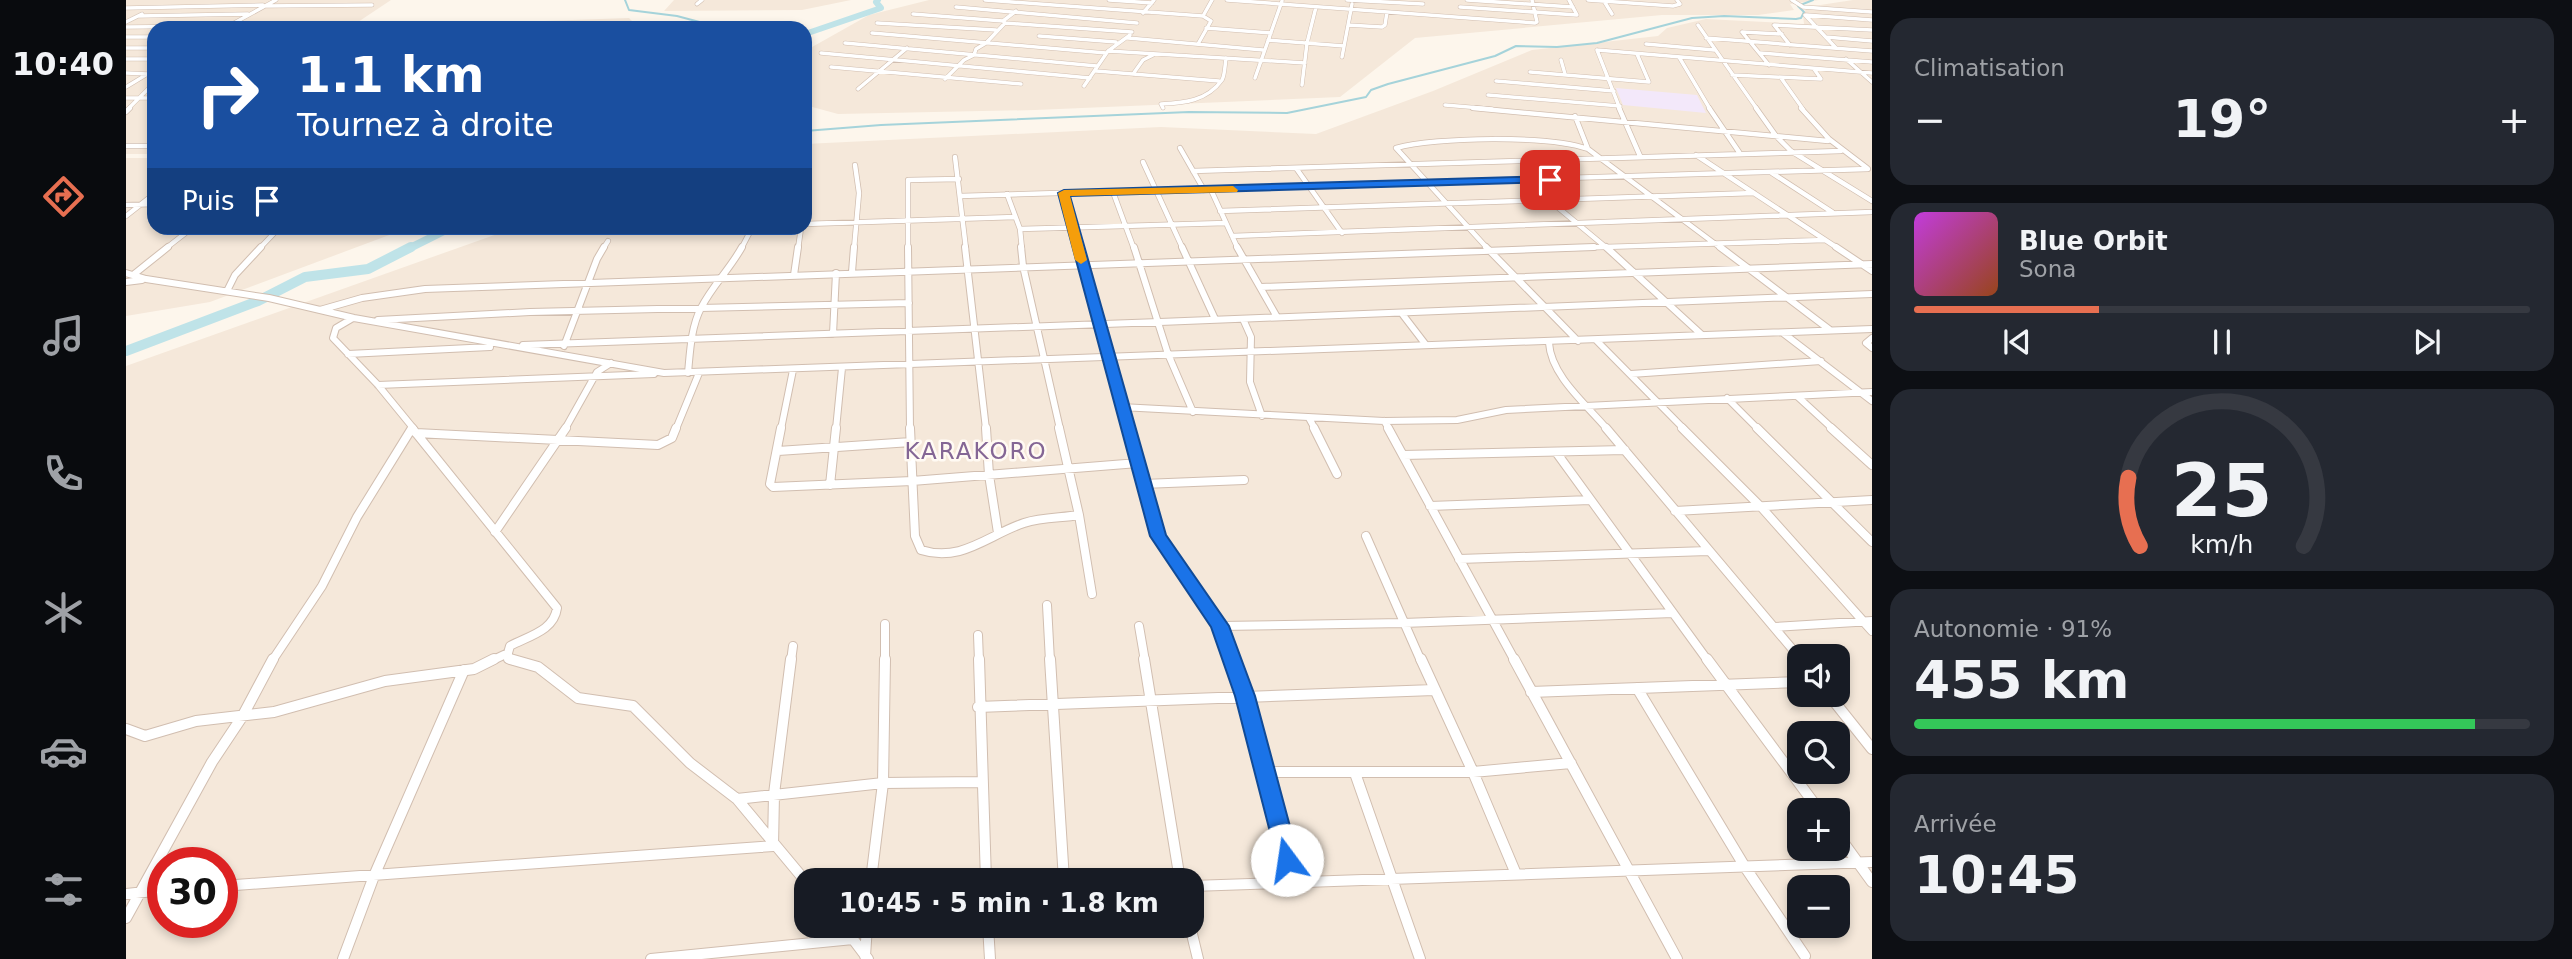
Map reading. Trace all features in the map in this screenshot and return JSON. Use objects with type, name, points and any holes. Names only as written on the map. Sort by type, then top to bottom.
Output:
[{"type":"street","points":[[166,15],[197,0]]},
{"type":"street","points":[[238,21],[276,0]]},
{"type":"street","points":[[697,4],[702,0]]},
{"type":"street","points":[[985,0],[1203,16],[1211,20],[1198,44]]},
{"type":"street","points":[[1076,17],[1090,0]]},
{"type":"street","points":[[1109,0],[1153,2]]},
{"type":"street","points":[[1203,16],[1212,0]]},
{"type":"street","points":[[1227,0],[1537,23],[1532,2]]},
{"type":"street","points":[[1346,0],[1423,2],[1424,15]]},
{"type":"street","points":[[1342,57],[1352,0]]},
{"type":"street","points":[[1460,0],[1461,18]]},
{"type":"street","points":[[1467,0],[1532,2],[1573,7]]},
{"type":"street","points":[[1460,8],[1577,15],[1569,0]]},
{"type":"street","points":[[1588,0],[1673,6],[1680,4],[1677,0]]},
{"type":"street","points":[[1792,0],[1803,7],[1872,12]]},
{"type":"street","points":[[1604,1],[1612,14]]},
{"type":"street","points":[[945,79],[974,55],[976,49],[986,43],[1025,2]]},
{"type":"street","points":[[1084,86],[1107,52],[1114,44],[1125,40],[1132,33],[1143,12],[1153,2]]},
{"type":"street","points":[[1255,78],[1277,9],[1282,2]]},
{"type":"street","points":[[301,11],[309,5]]},
{"type":"street","points":[[126,8],[372,5]]},
{"type":"street","points":[[126,24],[155,7]]},
{"type":"street","points":[[956,7],[1137,23]]},
{"type":"street","points":[[1302,85],[1307,43],[1317,7]]},
{"type":"street","points":[[126,8],[147,11]]},
{"type":"street","points":[[1348,25],[1382,27],[1386,23],[1387,12]]},
{"type":"street","points":[[913,14],[1132,33]]},
{"type":"street","points":[[138,16],[248,15]]},
{"type":"street","points":[[1872,20],[1805,15],[1872,82]]},
{"type":"street","points":[[877,23],[996,30]]},
{"type":"street","points":[[126,24],[147,25]]},
{"type":"street","points":[[1698,24],[1776,136],[1791,151],[1872,201]]},
{"type":"street","points":[[1790,45],[1774,25],[1872,30]]},
{"type":"street","points":[[1206,28],[1271,33]]},
{"type":"street","points":[[1769,65],[1742,32],[1782,34]]},
{"type":"street","points":[[873,33],[1107,52],[1304,63]]},
{"type":"street","points":[[1039,36],[1135,39],[1263,50]]},
{"type":"street","points":[[126,37],[147,37]]},
{"type":"street","points":[[1825,37],[1872,41]]},
{"type":"street","points":[[1706,38],[1872,51]]},
{"type":"street","points":[[1268,40],[1344,46]]},
{"type":"street","points":[[845,43],[1219,81]]},
{"type":"street","points":[[1183,57],[1189,43]]},
{"type":"street","points":[[1646,44],[1714,50]]},
{"type":"street","points":[[126,48],[147,48]]},
{"type":"street","points":[[858,89],[907,48]]},
{"type":"street","points":[[1640,156],[1622,121],[1620,106],[1597,50],[1872,73]]},
{"type":"street","points":[[821,52],[1090,78]]},
{"type":"street","points":[[1760,53],[1872,62]]},
{"type":"street","points":[[1133,74],[1143,60],[1157,54]]},
{"type":"street","points":[[1530,72],[1649,82],[1637,54]]},
{"type":"street","points":[[1679,57],[1722,130],[1739,152]]},
{"type":"street","points":[[1163,108],[1161,104],[1201,99],[1211,92],[1214,84],[1222,80],[1226,58]]},
{"type":"street","points":[[126,60],[147,59]]},
{"type":"street","points":[[1560,60],[1565,74]]},
{"type":"street","points":[[831,67],[1021,84]]},
{"type":"street","points":[[1732,75],[1821,79],[1814,69]]},
{"type":"street","points":[[126,73],[147,74]]},
{"type":"street","points":[[127,86],[147,75]]},
{"type":"street","points":[[1781,78],[1800,108],[1828,141],[1870,170]]},
{"type":"street","points":[[1496,81],[1614,91]]},
{"type":"street","points":[[127,86],[147,85]]},
{"type":"street","points":[[126,112],[147,91]]},
{"type":"street","points":[[1488,94],[1620,106]]},
{"type":"street","points":[[126,98],[147,98]]},
{"type":"street","points":[[1445,105],[1828,141]]},
{"type":"street","points":[[1575,117],[1588,149]]},
{"type":"street","points":[[1578,341],[1515,279],[1395,148],[1400,145],[1508,139],[1558,141],[1588,149],[1831,330]]},
{"type":"street","points":[[126,146],[147,146]]},
{"type":"street","points":[[1180,148],[1208,190],[1242,259],[1278,317]]},
{"type":"street","points":[[1193,171],[1739,152],[1841,151]]},
{"type":"street","points":[[1696,155],[1872,271]]},
{"type":"street","points":[[955,157],[989,475],[998,533]]},
{"type":"street","points":[[1143,162],[1154,192],[1173,225],[1215,319]]},
{"type":"street","points":[[852,272],[859,180],[855,165]]},
{"type":"street","points":[[1296,168],[1342,233]]},
{"type":"street","points":[[960,195],[1309,188],[1870,170]]},
{"type":"street","points":[[1770,172],[1833,213]]},
{"type":"street","points":[[959,179],[908,180],[908,365],[915,536],[921,550],[943,555],[965,551],[998,533],[1037,520],[1079,515]]},
{"type":"street","points":[[1525,181],[1668,302],[1702,335]]},
{"type":"street","points":[[1113,192],[1127,226],[1168,354],[1193,412]]},
{"type":"street","points":[[1064,193],[1158,536],[1220,626],[1245,696],[1293,881]]},
{"type":"street","points":[[1220,211],[1754,193]]},
{"type":"street","points":[[1007,194],[1020,229],[1023,266],[1079,515],[1092,594]]},
{"type":"street","points":[[126,216],[147,199]]},
{"type":"street","points":[[126,205],[147,204]]},
{"type":"street","points":[[1232,236],[1872,212]]},
{"type":"street","points":[[812,225],[1015,217]]},
{"type":"street","points":[[1020,229],[1226,223]]},
{"type":"street","points":[[129,274],[182,235]]},
{"type":"street","points":[[227,291],[235,275],[272,235]]},
{"type":"street","points":[[688,373],[692,339],[701,308],[732,266],[748,235]]},
{"type":"street","points":[[794,275],[801,235]]},
{"type":"street","points":[[319,310],[362,298],[425,289],[1825,240]]},
{"type":"street","points":[[560,355],[597,259],[608,241]]},
{"type":"street","points":[[1261,287],[1636,275],[1872,264]]},
{"type":"street","points":[[833,334],[835,273]]},
{"type":"street","points":[[129,274],[264,297],[354,318],[504,346],[612,362],[664,373]]},
{"type":"street","points":[[126,282],[146,279]]},
{"type":"street","points":[[348,354],[1100,323],[1403,315],[1872,294]]},
{"type":"street","points":[[366,320],[444,315],[909,303]]},
{"type":"street","points":[[1403,315],[1426,345]]},
{"type":"street","points":[[354,318],[336,328],[333,338],[378,385],[557,608],[558,616],[553,623],[510,646],[509,659],[538,667],[578,698],[633,706],[690,763],[737,799],[794,869]]},
{"type":"street","points":[[1243,319],[1251,337],[1250,382],[1262,416]]},
{"type":"street","points":[[378,385],[1252,350],[1549,343],[1872,329]]},
{"type":"street","points":[[1783,333],[1872,401]]},
{"type":"street","points":[[1872,338],[1866,343],[1872,348]]},
{"type":"street","points":[[1596,340],[1762,508],[1868,622],[1872,631]]},
{"type":"street","points":[[1549,343],[1550,357],[1588,406],[1789,644]]},
{"type":"street","points":[[1631,374],[1821,361]]},
{"type":"street","points":[[495,532],[558,442],[593,377],[612,362]]},
{"type":"street","points":[[830,485],[842,368]]},
{"type":"street","points":[[793,370],[770,484],[773,487],[912,481],[1138,463]]},
{"type":"street","points":[[414,430],[558,442],[658,445],[667,443],[672,438],[699,373]]},
{"type":"street","points":[[1121,407],[1384,421],[1457,420],[1506,410],[1872,392]]},
{"type":"street","points":[[1797,396],[1872,466]]},
{"type":"street","points":[[1727,398],[1872,542]]},
{"type":"street","points":[[1309,418],[1337,474]]},
{"type":"street","points":[[1384,421],[1677,959]]},
{"type":"street","points":[[126,918],[212,762],[242,717],[280,647],[322,586],[356,517],[414,430]]},
{"type":"street","points":[[778,451],[911,442]]},
{"type":"street","points":[[1403,455],[1625,450]]},
{"type":"street","points":[[1556,452],[1628,554],[1810,798]]},
{"type":"street","points":[[1143,484],[1244,480]]},
{"type":"street","points":[[1430,506],[1590,500]]},
{"type":"street","points":[[1675,511],[1872,500]]},
{"type":"street","points":[[1366,536],[1516,874]]},
{"type":"street","points":[[1459,559],[1709,551]]},
{"type":"street","points":[[1048,605],[1063,868]]},
{"type":"street","points":[[1220,626],[1403,623],[1673,613]]},
{"type":"street","points":[[1775,626],[1868,622]]},
{"type":"street","points":[[872,868],[883,783],[885,624]]},
{"type":"street","points":[[1139,626],[1178,868]]},
{"type":"street","points":[[978,635],[978,707],[985,868]]},
{"type":"street","points":[[773,846],[774,794],[793,646]]},
{"type":"street","points":[[126,729],[145,736],[196,721],[242,717],[307,704],[385,681],[485,665],[508,653]]},
{"type":"street","points":[[343,959],[374,876],[464,670]]},
{"type":"street","points":[[1531,692],[1787,682]]},
{"type":"street","points":[[1636,688],[1745,867],[1805,956]]},
{"type":"street","points":[[978,707],[1434,690]]},
{"type":"street","points":[[1839,707],[1872,749]]},
{"type":"street","points":[[1265,772],[1473,772],[1571,764]]},
{"type":"street","points":[[1355,773],[1420,959]]},
{"type":"street","points":[[737,799],[883,783],[981,782]]},
{"type":"street","points":[[238,885],[773,846]]},
{"type":"street","points":[[1850,852],[1872,882]]},
{"type":"street","points":[[1204,885],[1872,862]]},
{"type":"street","points":[[126,894],[147,891]]},
{"type":"street","points":[[866,958],[867,938]]},
{"type":"street","points":[[989,938],[990,959]]},
{"type":"street","points":[[1193,938],[1198,959]]},
{"type":"street","points":[[651,959],[853,939],[866,958]]},
{"type":"shaded area","points":[[126,0],[391,0],[360,21],[147,21],[147,154],[126,154]]},
{"type":"shaded area","points":[[674,0],[851,0],[802,10],[664,11]]},
{"type":"shaded area","points":[[929,0],[1819,0],[1790,4],[1794,10],[1758,15],[1662,15],[1415,38],[1340,97],[1035,110],[838,114],[812,107],[812,47],[869,15]]},
{"type":"shaded area","points":[[1872,0],[1872,959],[126,959],[126,366],[494,235],[812,235],[812,144],[1161,127],[1316,134],[1433,91],[1532,50],[1658,36],[1667,28],[1706,19],[1804,24],[1803,15],[1807,7]]},
{"type":"shaded area","points":[[629,18],[632,21],[545,21]]},
{"type":"shaded area","points":[[1616,88],[1697,95],[1706,113],[1623,105]]},
{"type":"shaded area","points":[[126,158],[147,158],[147,235],[389,235],[210,302],[126,316]]},
{"type":"waterway","points":[[625,0],[629,10],[696,21]]},
{"type":"waterway","points":[[812,32],[881,8],[876,2],[878,0]]},
{"type":"waterway","points":[[812,130],[1189,112],[1287,113],[1366,97],[1371,90],[1388,84],[1495,56],[1516,46],[1557,47],[1597,43],[1692,18],[1724,16],[1796,19],[1801,18],[1804,12],[1798,6],[1813,0]]},
{"type":"waterway","points":[[408,249],[436,235]]},
{"type":"waterway","points":[[126,351],[258,301],[305,277],[368,269],[411,247]]},
{"type":"slow traffic","points":[[1081,260],[1064,193],[1233,190]]},
{"type":"district","name":"KARAKORO","points":[[976,451]]},
{"type":"route","points":[[1287,860],[1245,696],[1220,626],[1158,536],[1064,193],[1550,180]]}]
